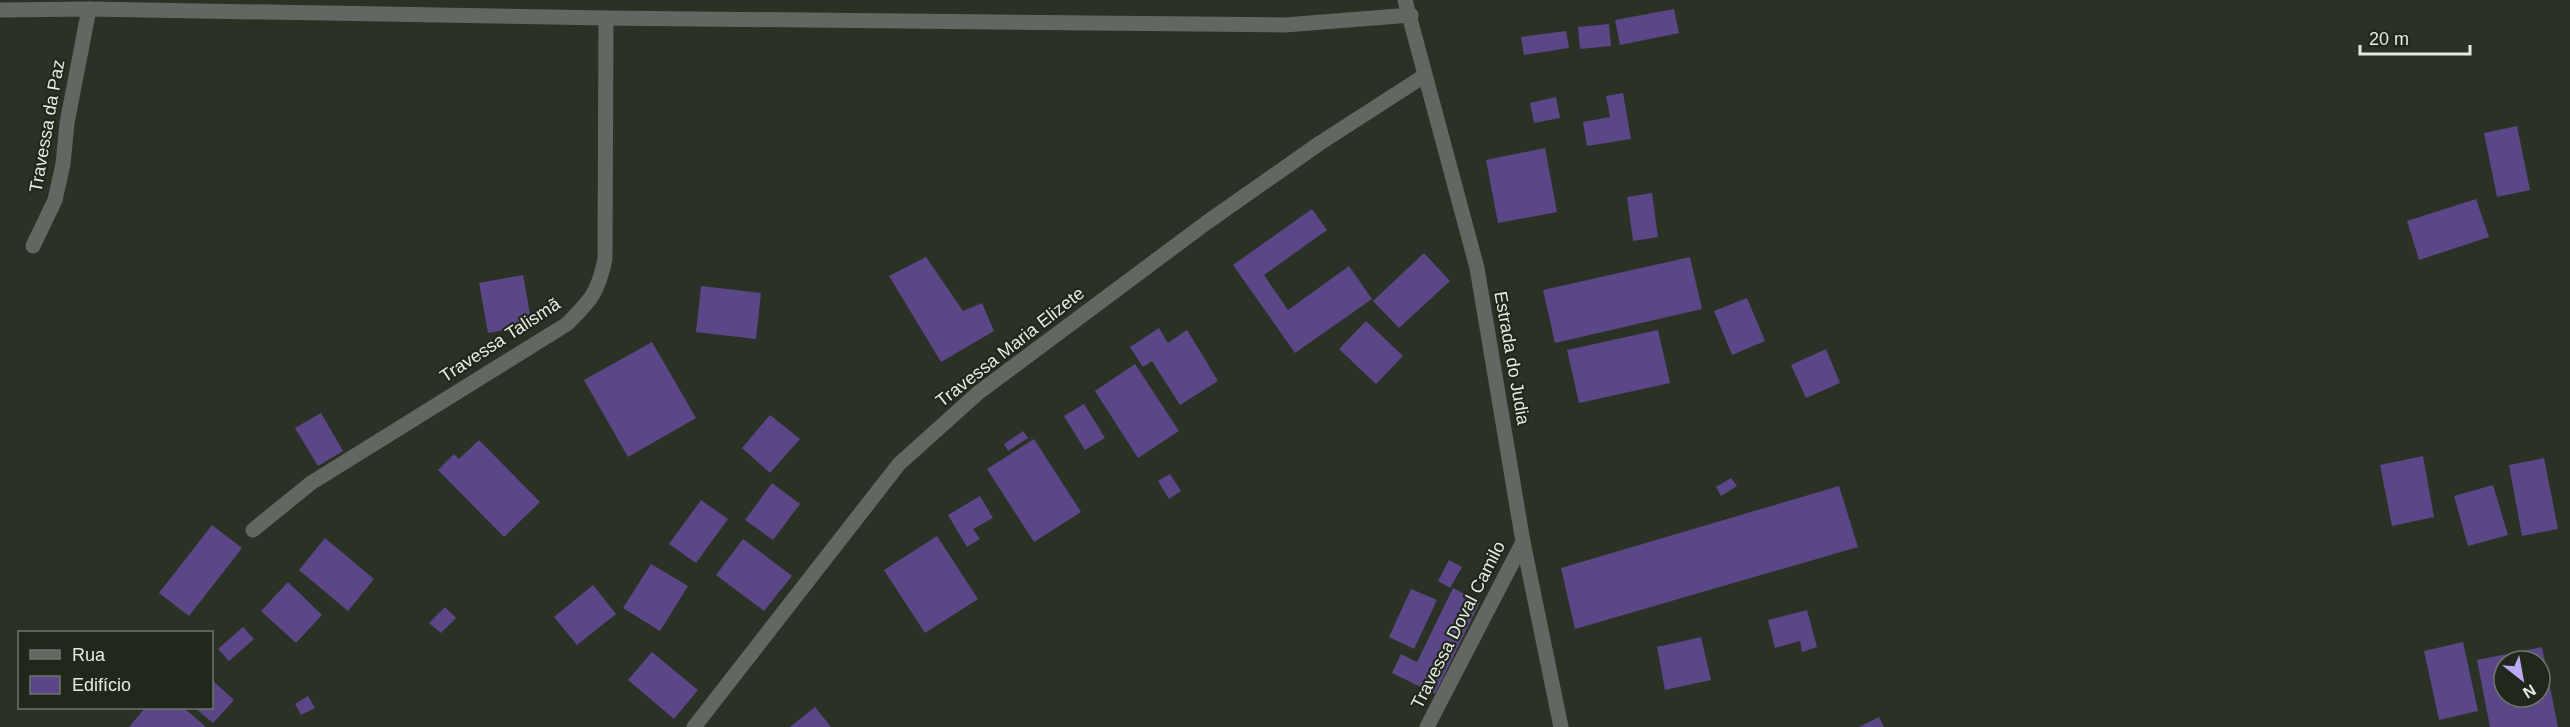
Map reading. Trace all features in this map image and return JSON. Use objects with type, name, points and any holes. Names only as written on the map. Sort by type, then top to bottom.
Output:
[{"type":"street","points":[[0,10],[89,9],[606,18],[1285,25],[1408,7]]},
{"type":"street","name":"Estrada do Judia","points":[[1408,7],[1424,76],[1477,268],[1523,542],[1561,727]]},
{"type":"street","name":"Travessa da Paz","points":[[33,246],[55,200],[89,9]]},
{"type":"street","name":"Travessa Talismã","points":[[253,530],[311,483],[567,324],[589,302],[600,285],[605,259],[606,18]]},
{"type":"street","name":"Travessa Maria Elizete","points":[[694,727],[899,464],[978,393],[1206,223],[1320,143],[1424,76]]},
{"type":"street","name":"Travessa Doval Camilo","points":[[1427,727],[1523,542]]},
{"type":"building","points":[[1674,9],[1679,33],[1620,45],[1615,20]]},
{"type":"building","points":[[1609,24],[1611,46],[1580,49],[1578,27]]},
{"type":"building","points":[[1566,31],[1569,48],[1524,55],[1521,37]]},
{"type":"building","points":[[1623,93],[1631,139],[1587,146],[1583,122],[1610,117],[1606,96]]},
{"type":"building","points":[[1556,97],[1560,118],[1534,123],[1530,103]]},
{"type":"building","points":[[2517,126],[2530,190],[2497,197],[2484,133]]},
{"type":"building","points":[[1545,148],[1557,212],[1498,223],[1486,160]]},
{"type":"building","points":[[1652,193],[1658,237],[1633,241],[1627,197]]},
{"type":"building","points":[[2476,199],[2489,237],[2419,260],[2407,221]]},
{"type":"building","points":[[1312,209],[1327,230],[1264,275],[1288,310],[1349,266],[1372,299],[1295,353],[1233,265]]},
{"type":"building","points":[[1424,253],[1450,281],[1399,328],[1373,301]]},
{"type":"building","points":[[926,257],[963,311],[982,303],[994,331],[941,362],[889,276]]},
{"type":"building","points":[[1690,257],[1702,309],[1555,343],[1543,290]]},
{"type":"building","points":[[523,275],[532,325],[488,333],[479,283]]},
{"type":"building","points":[[701,286],[761,293],[756,339],[696,332]]},
{"type":"building","points":[[1747,298],[1765,341],[1732,355],[1714,311]]},
{"type":"building","points":[[1366,321],[1403,356],[1376,384],[1339,349]]},
{"type":"building","points":[[1159,328],[1168,343],[1187,330],[1218,381],[1180,405],[1152,361],[1143,367],[1130,347]]},
{"type":"building","points":[[1658,330],[1670,383],[1579,403],[1567,350]]},
{"type":"building","points":[[652,342],[696,418],[628,457],[584,380]]},
{"type":"building","points":[[1826,349],[1840,383],[1806,398],[1791,365]]},
{"type":"building","points":[[1135,364],[1179,431],[1138,458],[1095,391]]},
{"type":"building","points":[[1084,404],[1105,438],[1085,450],[1064,416]]},
{"type":"building","points":[[321,413],[343,451],[318,466],[295,428]]},
{"type":"building","points":[[770,415],[800,439],[770,473],[742,448]]},
{"type":"building","points":[[1023,431],[1028,438],[1008,451],[1004,444]]},
{"type":"building","points":[[1034,439],[1081,512],[1034,542],[987,469]]},
{"type":"building","points":[[479,440],[540,502],[504,537],[438,470],[454,454],[459,459]]},
{"type":"building","points":[[2423,456],[2434,517],[2392,526],[2380,465]]},
{"type":"building","points":[[2544,458],[2558,529],[2522,536],[2509,465]]},
{"type":"building","points":[[1170,474],[1181,491],[1169,499],[1158,481]]},
{"type":"building","points":[[1731,478],[1737,486],[1721,496],[1716,487]]},
{"type":"building","points":[[772,483],[800,504],[773,540],[745,520]]},
{"type":"building","points":[[2493,485],[2508,535],[2468,546],[2454,496]]},
{"type":"building","points":[[1839,486],[1858,547],[1575,629],[1561,568]]},
{"type":"building","points":[[980,496],[993,518],[973,529],[980,539],[967,547],[948,515]]},
{"type":"building","points":[[701,500],[728,519],[696,563],[669,544]]},
{"type":"building","points":[[212,525],[242,548],[189,616],[159,593]]},
{"type":"building","points":[[937,536],[978,599],[925,633],[884,570]]},
{"type":"building","points":[[325,538],[374,579],[348,611],[299,570]]},
{"type":"building","points":[[743,539],[792,576],[764,611],[716,575]]},
{"type":"building","points":[[1449,560],[1462,567],[1450,588],[1438,581]]},
{"type":"building","points":[[651,564],[688,586],[660,631],[623,608]]},
{"type":"building","points":[[288,582],[322,615],[296,643],[261,611]]},
{"type":"building","points":[[593,585],[616,614],[577,645],[554,617]]},
{"type":"building","points":[[1453,588],[1480,602],[1435,694],[1392,673],[1401,654],[1417,662]]},
{"type":"building","points":[[1411,589],[1437,600],[1414,649],[1389,637]]},
{"type":"building","points":[[445,607],[456,618],[441,633],[429,623]]},
{"type":"building","points":[[1807,610],[1817,647],[1802,652],[1800,641],[1775,648],[1768,620]]},
{"type":"building","points":[[243,627],[254,639],[229,661],[218,649]]},
{"type":"building","points":[[1701,637],[1711,680],[1665,690],[1657,647]]},
{"type":"building","points":[[2463,642],[2478,711],[2439,720],[2424,651]]},
{"type":"building","points":[[652,652],[698,690],[674,719],[628,680]]},
{"type":"building","points":[[2492,657],[2492,709],[2552,709],[2552,697],[2558,727],[2490,727],[2477,660]]},
{"type":"building","points":[[213,681],[234,700],[213,723],[196,709],[213,709]]},
{"type":"building","points":[[308,696],[315,708],[301,715],[295,704]]},
{"type":"building","points":[[815,707],[831,727],[790,727]]},
{"type":"building","points":[[144,709],[185,709],[206,727],[129,727]]},
{"type":"building","points":[[1879,717],[1884,727],[1859,727]]}]
